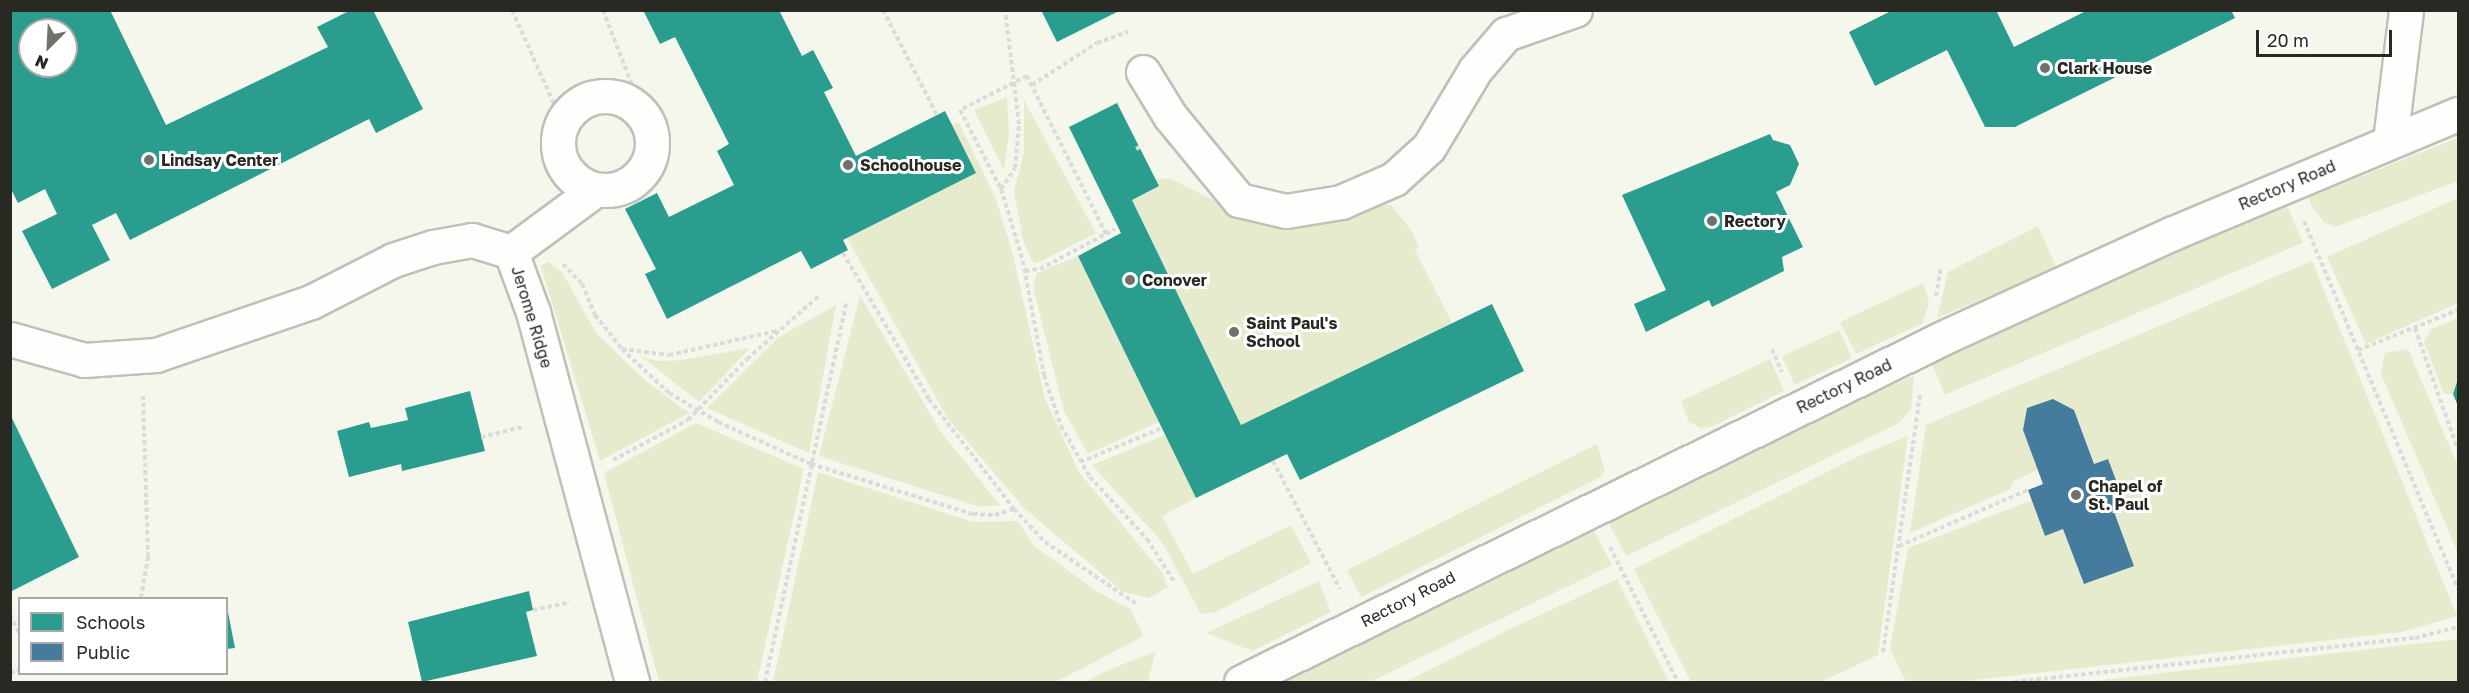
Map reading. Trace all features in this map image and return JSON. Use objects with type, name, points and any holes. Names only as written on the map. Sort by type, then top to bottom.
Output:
[{"type":"street","points":[[1143,72],[1170,116],[1239,200],[1286,211],[1302,209],[1341,202],[1394,179],[1429,147],[1475,70],[1506,34],[1575,10]]},
{"type":"street","points":[[2390,141],[2406,10]]},
{"type":"street","points":[[524,243],[595,190],[627,185],[640,175],[653,144],[644,116],[634,105],[605,95],[577,104],[562,122],[557,143],[559,158],[567,172],[595,190]]},
{"type":"street","name":"Rectory Road","points":[[1241,682],[1592,508],[1926,347],[2286,185],[2458,114]]},
{"type":"street","name":"Jerome Ridge","points":[[10,339],[84,360],[156,355],[311,302],[393,260],[433,247],[472,240],[524,243],[533,312],[632,682]]},
{"type":"path","points":[[512,10],[562,122]]},
{"type":"path","points":[[603,10],[644,116]]},
{"type":"path","points":[[883,10],[937,115]]},
{"type":"path","points":[[1001,189],[1015,168],[1019,124],[1016,81],[1005,10]]},
{"type":"path","points":[[1106,234],[1027,76],[960,110],[1001,189],[1025,271],[1044,375],[1061,426],[1080,462],[1117,510],[1147,539],[1174,583]]},
{"type":"path","points":[[2286,185],[2316,246],[2458,589]]},
{"type":"path","points":[[1025,271],[1040,269],[1115,229]]},
{"type":"path","points":[[524,243],[582,284],[594,315],[622,349],[669,393],[698,410],[811,464],[973,514],[995,515],[1014,509]]},
{"type":"path","points":[[843,253],[929,399],[1014,509],[1046,542],[1138,605]]},
{"type":"path","points":[[1883,652],[1926,347],[1941,267]]},
{"type":"path","points":[[577,477],[688,420],[747,358],[820,295]]},
{"type":"path","points":[[765,682],[847,300]]},
{"type":"path","points":[[2358,350],[2458,310]]},
{"type":"path","points":[[2415,328],[2458,450]]},
{"type":"path","points":[[622,349],[669,355],[780,330]]},
{"type":"path","points":[[140,356],[148,557],[141,597]]},
{"type":"path","points":[[1080,462],[1162,428]]},
{"type":"path","points":[[1273,461],[1358,624]]},
{"type":"path","points":[[1898,546],[2028,490]]},
{"type":"path","points":[[1592,508],[1678,682]]},
{"type":"path","points":[[10,615],[18,631]]},
{"type":"path","points":[[2014,682],[2415,638],[2458,627]]},
{"type":"green space","points":[[1007,97],[1009,133],[1004,170],[974,110]]},
{"type":"green space","points":[[1024,100],[1096,233],[1038,263],[1032,261],[1023,240],[1014,191],[1024,152]]},
{"type":"green space","points":[[959,123],[996,199],[1013,255],[1045,399],[1079,472],[1163,574],[1168,587],[1150,598],[1123,592],[1024,508],[948,419],[847,238],[975,173],[950,124]]},
{"type":"green space","points":[[2458,138],[2458,181],[2335,227],[2324,222],[2311,205],[2309,197]]},
{"type":"green space","points":[[1169,178],[1252,219],[1337,219],[1365,213],[1369,204],[1391,205],[1411,230],[1419,247],[1415,250],[1452,323],[1241,425],[1132,200],[1158,186],[1152,180]]},
{"type":"green space","points":[[2458,198],[2458,303],[2366,344],[2327,257]]},
{"type":"green space","points":[[2287,205],[2303,243],[1945,395],[1929,357]]},
{"type":"green space","points":[[2038,226],[2057,268],[1937,318],[1948,272]]},
{"type":"green space","points":[[1078,256],[1159,422],[1088,454],[1064,411],[1033,287],[1037,273]]},
{"type":"green space","points":[[2312,261],[2457,616],[2402,632],[1957,682],[1906,682],[1890,649],[1908,548],[2032,500],[2045,536],[2063,529],[2084,584],[2134,565],[2113,509],[2125,504],[2108,459],[2094,464],[2074,410],[2053,399],[2027,408],[2023,430],[2038,470],[2014,481],[2010,489],[1910,533],[1926,425]]},
{"type":"green space","points":[[548,262],[562,272],[596,333],[646,381],[689,413],[600,461],[541,266]]},
{"type":"green space","points":[[1923,283],[1929,302],[1923,323],[1856,354],[1840,322]]},
{"type":"green space","points":[[860,296],[941,432],[1000,505],[980,507],[819,456]]},
{"type":"green space","points":[[836,305],[809,453],[707,408],[779,337]]},
{"type":"green space","points":[[2458,318],[2458,377],[2453,394],[2444,394],[2424,342],[2431,329]]},
{"type":"green space","points":[[1839,330],[1852,358],[1795,385],[1782,357]]},
{"type":"green space","points":[[750,348],[699,402],[642,357],[656,361],[682,360]]},
{"type":"green space","points":[[2408,349],[2458,466],[2458,553],[2381,374],[2385,353]]},
{"type":"green space","points":[[1770,359],[1784,391],[1711,427],[1701,428],[1689,422],[1681,401]]},
{"type":"green space","points":[[1914,375],[1911,409],[1899,423],[1626,556],[1607,520]]},
{"type":"green space","points":[[696,423],[804,469],[757,682],[659,682],[604,473]]},
{"type":"green space","points":[[1165,435],[1196,498],[1162,516],[1193,574],[1291,525],[1311,563],[1216,612],[1201,614],[1162,542],[1092,465]]},
{"type":"green space","points":[[1908,436],[1878,655],[1821,682],[1691,682],[1634,569],[1857,457]]},
{"type":"green space","points":[[1597,444],[1605,471],[1600,477],[1361,597],[1347,570]]},
{"type":"green space","points":[[818,472],[973,522],[1018,521],[1034,546],[1098,592],[1130,609],[1144,636],[1056,682],[773,682]]},
{"type":"green space","points":[[1593,529],[1612,565],[1370,682],[1282,682]]},
{"type":"green space","points":[[1617,579],[1669,682],[1405,682],[1512,628]]},
{"type":"green space","points":[[1319,581],[1331,612],[1252,651],[1206,633]]},
{"type":"green space","points":[[2458,639],[2458,682],[2085,682]]},
{"type":"green space","points":[[1156,651],[1148,682],[1085,682],[1106,671]]},
{"type":"building: Schools","name":"Lindsay Center","points":[[10,10],[110,10],[166,125],[328,47],[317,27],[351,10],[373,10],[423,109],[376,133],[369,119],[130,240],[116,213],[92,225],[110,260],[52,289],[22,231],[57,214],[45,189],[18,203],[10,187]]},
{"type":"building: Schools","name":"Schoolhouse","points":[[647,10],[779,10],[802,56],[813,50],[833,88],[824,92],[856,156],[945,111],[976,173],[843,240],[848,250],[811,269],[801,251],[667,319],[645,274],[656,269],[625,209],[657,193],[669,217],[734,185],[717,151],[729,144],[675,37],[660,44],[644,12]]},
{"type":"building: Schools","points":[[1041,10],[1121,10],[1057,42]]},
{"type":"building: Schools","name":"Clark House","points":[[1893,10],[1996,10],[2014,47],[2088,10],[2231,10],[2235,18],[2015,127],[1985,127],[1947,50],[1875,86],[1849,32]]},
{"type":"building: Schools","name":"Conover","points":[[1117,103],[1159,186],[1132,200],[1241,425],[1492,304],[1524,371],[1300,480],[1287,454],[1196,498],[1078,256],[1121,233],[1069,127]]},
{"type":"building: Schools","name":"Rectory","points":[[1770,134],[1773,140],[1790,145],[1799,164],[1790,185],[1776,192],[1803,247],[1782,257],[1784,271],[1712,307],[1709,300],[1646,332],[1634,304],[1666,290],[1622,195]]},
{"type":"building: Schools","points":[[2458,379],[2458,406],[2453,394]]},
{"type":"building: Schools","points":[[470,391],[485,451],[402,471],[401,464],[349,477],[337,431],[369,422],[371,428],[408,420],[405,408]]},
{"type":"building: Schools","points":[[10,414],[79,557],[10,592]]},
{"type":"building: Schools","points":[[529,591],[533,610],[526,612],[537,656],[422,682],[408,622]]},
{"type":"building: Schools","points":[[228,612],[235,648],[228,649]]},
{"type":"building: Public","name":"Chapel of St. Paul","points":[[2053,399],[2074,410],[2094,464],[2108,459],[2125,504],[2113,509],[2134,566],[2084,584],[2063,529],[2045,536],[2028,490],[2043,484],[2023,430],[2027,408]]},
{"type":"place","name":"Clark House","points":[[2045,68]]},
{"type":"place","name":"Lindsay Center","points":[[149,160]]},
{"type":"place","name":"Schoolhouse","points":[[848,165]]},
{"type":"place","name":"Rectory","points":[[1712,221]]},
{"type":"place","name":"Conover","points":[[1130,280]]},
{"type":"place","name":"Saint Paul's School","points":[[1234,332]]},
{"type":"place","name":"Chapel of St. Paul","points":[[2076,495]]}]
